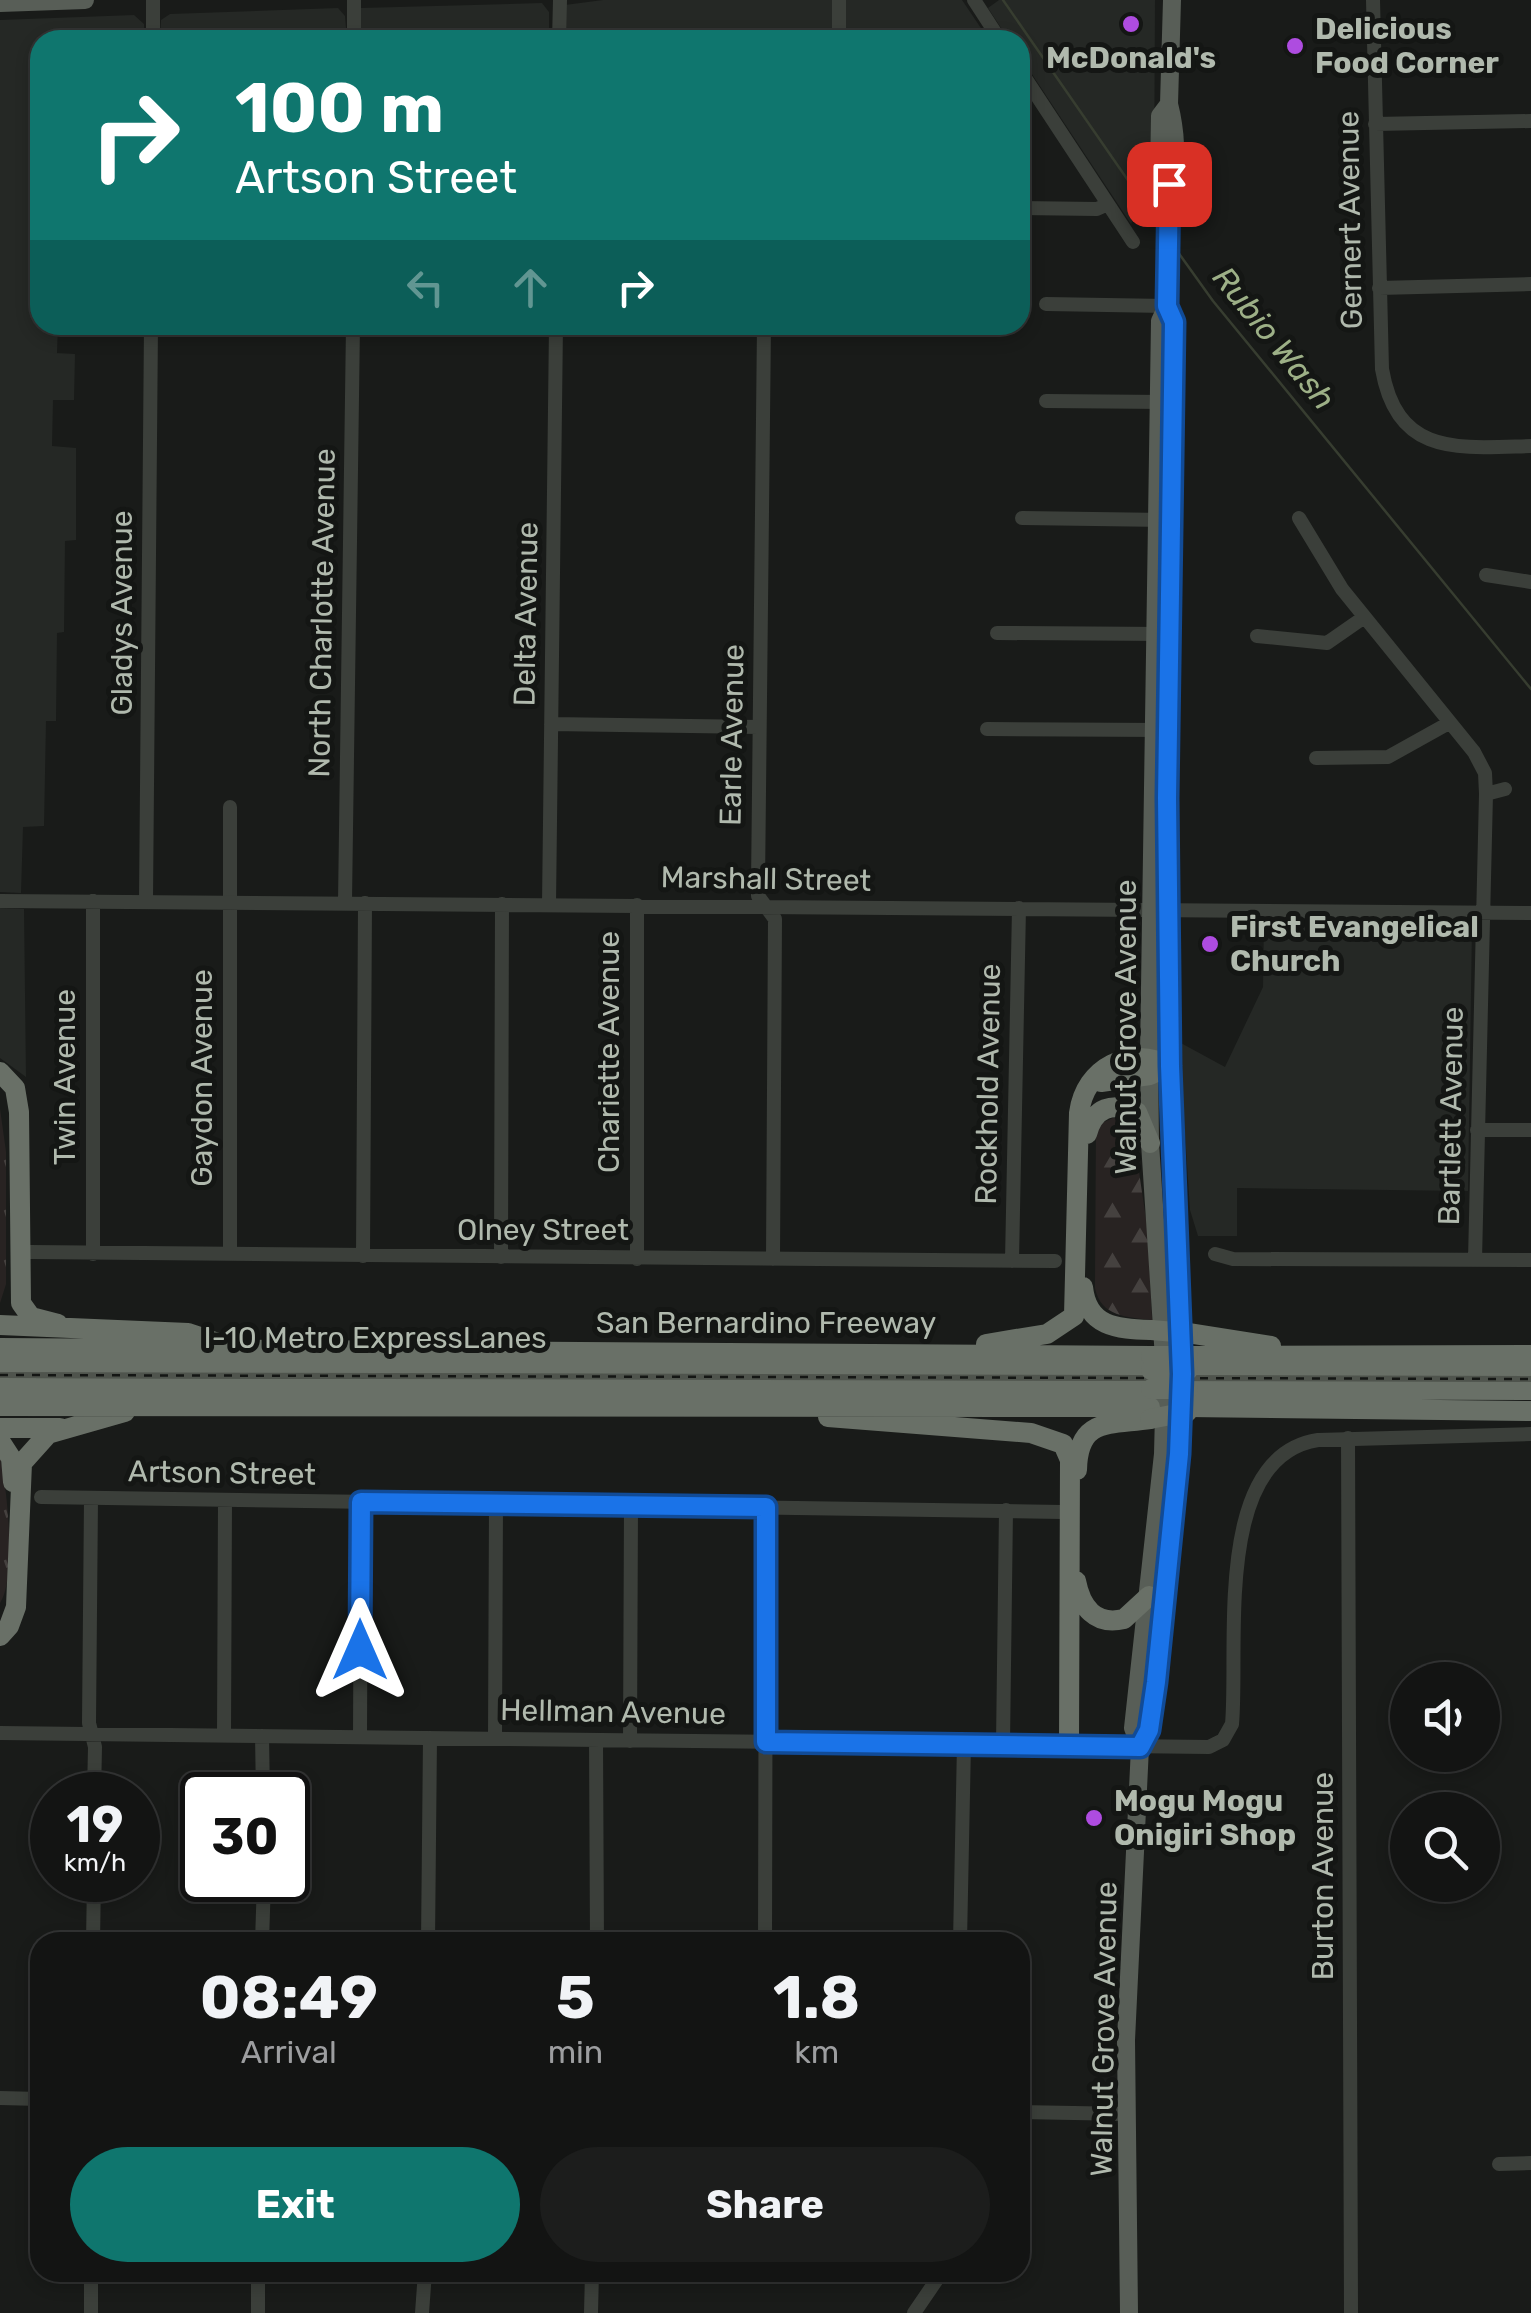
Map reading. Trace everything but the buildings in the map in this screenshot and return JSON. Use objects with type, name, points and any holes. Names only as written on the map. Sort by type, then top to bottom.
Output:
[{"type":"highway","points":[[930,1353],[1046,1334],[1074,1316],[1081,1100],[1086,1087],[1105,1070],[1132,1057],[1156,1065]]},
{"type":"highway","points":[[1156,1065],[1112,1077],[1098,1085],[1090,1100],[1086,1305],[1108,1326],[1332,1354]]},
{"type":"highway","points":[[0,1072],[14,1088],[19,1112],[21,1303],[31,1316],[58,1324]]},
{"type":"highway","points":[[0,1096],[11,1121],[13,1154],[10,1294],[0,1311]]},
{"type":"highway","points":[[1087,1134],[1094,1115],[1120,1107],[1137,1112],[1150,1143]]},
{"type":"highway","points":[[0,1325],[58,1324],[188,1333],[242,1350]]},
{"type":"highway","name":"San Bernardino Freeway","points":[[0,1348],[930,1353],[1151,1388]]},
{"type":"highway","name":"San Bernardino Freeway","points":[[1189,1390],[1332,1354],[1531,1355]]},
{"type":"highway","name":"I-10 Metro ExpressLanes","points":[[0,1366],[1189,1390],[1531,1390]]},
{"type":"highway","name":"I-10 Metro ExpressLanes","points":[[1189,1390],[1531,1371]]},
{"type":"highway","name":"I-10 Metro ExpressLanes","points":[[0,1388],[1151,1388]]},
{"type":"highway","points":[[1069,1746],[1080,1443],[1151,1388],[1189,1390]]},
{"type":"highway","name":"San Bernardino Freeway","points":[[0,1406],[767,1405],[1151,1388],[1531,1411]]},
{"type":"highway","points":[[767,1405],[836,1418],[1031,1433],[1063,1444],[1070,1460],[1069,1746]]},
{"type":"highway","points":[[0,1428],[62,1428],[109,1418],[136,1406]]},
{"type":"highway","points":[[0,1636],[10,1626],[16,1607],[22,1463],[37,1443],[62,1428]]},
{"type":"highway","points":[[0,1441],[14,1469],[11,1591],[0,1615]]},
{"type":"highway","points":[[1076,1579],[1084,1608],[1102,1620],[1124,1619],[1148,1596]]},
{"type":"main road","points":[[0,3],[85,0]]},
{"type":"main road","name":"Walnut Grove Avenue","points":[[1129,2313],[1126,2040],[1140,1747],[1133,1728],[1163,1454],[1165,1374],[1150,1143],[1160,909],[1165,402],[1160,321],[1167,306],[1169,184],[1174,172],[1174,125],[1169,104],[1172,0]]},
{"type":"main road","name":"Walnut Grove Avenue","points":[[1140,1747],[1149,1730],[1156,1682],[1179,1454],[1182,1374],[1156,1065]]},
{"type":"street","points":[[153,0],[153,30]]},
{"type":"street","points":[[354,0],[354,30]]},
{"type":"street","points":[[559,30],[560,0]]},
{"type":"street","points":[[839,0],[839,30]]},
{"type":"street","points":[[974,0],[994,30]]},
{"type":"street","name":"Gernert Avenue","points":[[1373,0],[1379,288],[1386,396],[1412,430],[1448,447],[1531,446]]},
{"type":"street","points":[[1030,85],[1133,242]]},
{"type":"street","points":[[1375,124],[1531,122]]},
{"type":"street","points":[[1030,208],[1097,210],[1108,204]]},
{"type":"street","points":[[1379,288],[1531,284]]},
{"type":"street","points":[[1046,304],[1167,306]]},
{"type":"street","name":"Gladys Avenue","points":[[146,900],[151,335]]},
{"type":"street","name":"North Charlotte Avenue","points":[[344,902],[352,335]]},
{"type":"street","name":"Delta Avenue","points":[[549,904],[556,335]]},
{"type":"street","name":"Earle Avenue","points":[[764,335],[758,896],[770,906],[774,919],[773,1259]]},
{"type":"street","points":[[1046,401],[1165,402]]},
{"type":"street","points":[[1022,518],[1164,520]]},
{"type":"street","name":"Bartlett Avenue","points":[[1299,518],[1364,618],[1474,752],[1485,774],[1475,1260]]},
{"type":"street","points":[[1486,576],[1531,582]]},
{"type":"street","points":[[1257,636],[1326,642],[1364,618]]},
{"type":"street","points":[[997,633],[1162,634]]},
{"type":"street","points":[[551,724],[759,726]]},
{"type":"street","points":[[1316,758],[1388,756],[1450,724]]},
{"type":"street","points":[[988,729],[1160,730]]},
{"type":"street","points":[[1486,794],[1505,788]]},
{"type":"street","name":"Gaydon Avenue","points":[[230,807],[230,1254]]},
{"type":"street","name":"Marshall Street","points":[[0,900],[1531,914]]},
{"type":"street","name":"Twin Avenue","points":[[92,1254],[93,901]]},
{"type":"street","points":[[363,1256],[365,902]]},
{"type":"street","points":[[501,1257],[502,904]]},
{"type":"street","name":"Chariette Avenue","points":[[637,905],[637,1258]]},
{"type":"street","name":"Rockhold Avenue","points":[[1012,1261],[1019,908]]},
{"type":"street","points":[[1477,1130],[1531,1130]]},
{"type":"street","name":"Olney Street","points":[[30,1252],[1055,1262]]},
{"type":"street","points":[[1215,1254],[1233,1260],[1531,1260]]},
{"type":"street","points":[[1348,1438],[1531,1434]]},
{"type":"street","name":"Hellman Avenue","points":[[0,1733],[1201,1748],[1223,1740],[1233,1716],[1238,1558],[1262,1473],[1274,1458],[1303,1442],[1348,1438]]},
{"type":"street","name":"Burton Avenue","points":[[1348,1438],[1351,2313]]},
{"type":"street","name":"Artson Street","points":[[41,1497],[1062,1512]]},
{"type":"street","points":[[91,1499],[93,1772]]},
{"type":"street","points":[[224,1735],[226,1501]]},
{"type":"street","points":[[360,1736],[361,1502]]},
{"type":"street","points":[[495,1738],[496,1504]]},
{"type":"street","points":[[630,1741],[631,1505]]},
{"type":"street","points":[[765,1932],[766,1507]]},
{"type":"street","points":[[1003,1744],[1006,1510]]},
{"type":"street","points":[[262,1736],[263,1772]]},
{"type":"street","points":[[428,1932],[430,1738]]},
{"type":"street","points":[[596,1740],[597,1932]]},
{"type":"street","points":[[960,1932],[964,1744]]},
{"type":"street","points":[[94,1902],[94,1932]]},
{"type":"street","points":[[262,1932],[263,1902]]},
{"type":"street","points":[[0,2098],[30,2099]]},
{"type":"street","points":[[1030,2112],[1127,2114]]},
{"type":"street","points":[[1499,2164],[1531,2163]]},
{"type":"street","points":[[91,2282],[91,2313]]},
{"type":"street","points":[[258,2282],[258,2313]]},
{"type":"street","points":[[422,2313],[424,2282]]},
{"type":"street","points":[[591,2313],[592,2282]]},
{"type":"street","points":[[914,2313],[935,2282]]},
{"type":"shaded area","points":[[603,0],[962,0],[982,30],[564,30],[565,5]]},
{"type":"shaded area","points":[[999,0],[1155,0],[1154,192],[1147,193],[1131,224],[1030,71],[1030,30],[1002,30],[988,8]]},
{"type":"shaded area","points":[[542,3],[549,12],[549,30],[360,30],[361,8]]},
{"type":"shaded area","points":[[338,8],[345,16],[346,30],[160,30],[161,20],[170,14]]},
{"type":"shaded area","points":[[134,15],[144,24],[144,30],[30,30],[30,335],[58,335],[57,353],[75,354],[74,400],[53,400],[52,446],[76,448],[76,540],[65,541],[64,632],[57,633],[56,721],[46,721],[44,826],[23,827],[21,893],[0,892],[0,20]]},
{"type":"shaded area","points":[[0,908],[24,909],[26,1077],[0,1058]]},
{"type":"shaded area","points":[[1264,920],[1472,926],[1468,1191],[1237,1188],[1237,1236],[1198,1236],[1190,1210],[1179,1042],[1225,1067],[1263,987]]},
{"type":"green space","points":[[0,1109],[6,1152],[6,1284],[0,1303]]},
{"type":"green space","points":[[1122,1119],[1133,1131],[1148,1233],[1152,1320],[1109,1310],[1095,1288],[1096,1133],[1100,1124]]},
{"type":"green space","points":[[0,1456],[8,1509],[9,1553],[0,1603]]},
{"type":"waterway","name":"Rubio Wash","points":[[1003,0],[1024,30]]},
{"type":"waterway","name":"Rubio Wash","points":[[1030,39],[1159,225]]},
{"type":"waterway","name":"Rubio Wash","points":[[1175,248],[1213,301],[1531,689]]},
{"type":"railway","points":[[0,1375],[1531,1379]]},
{"type":"place","name":"McDonald's","points":[[1131,24]]},
{"type":"place","name":"Delicious Food Corner","points":[[1295,46]]},
{"type":"place","name":"First Evangelical Church","points":[[1210,944]]},
{"type":"place","name":"Mogu Mogu Onigiri Shop","points":[[1094,1818]]},
{"type":"route","points":[[360,1650],[361,1502],[766,1507],[766,1742],[1140,1747],[1149,1730],[1156,1682],[1179,1454],[1182,1374],[1168,922],[1174,322],[1167,306],[1169,184]]}]
